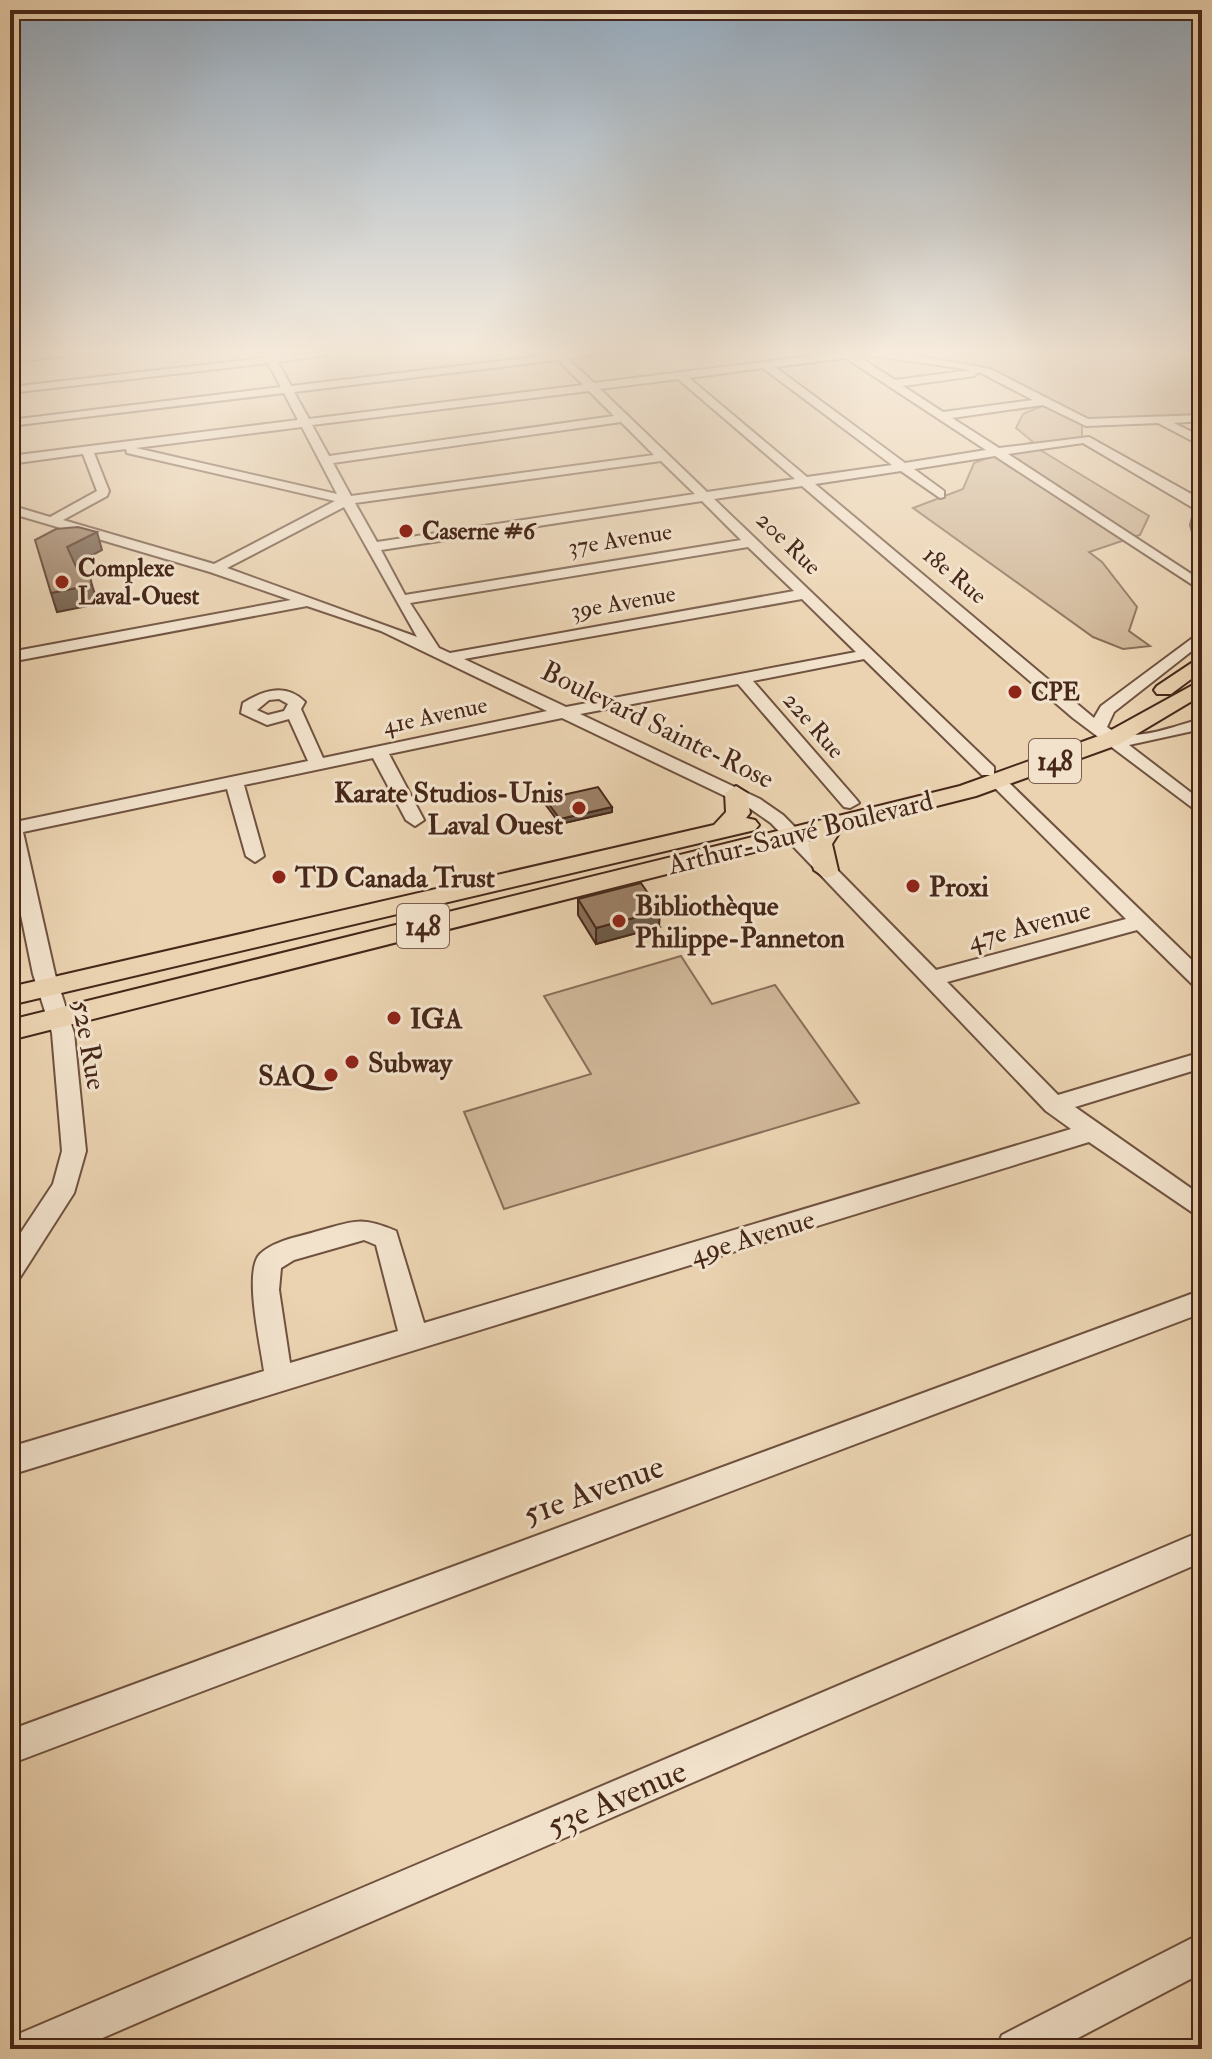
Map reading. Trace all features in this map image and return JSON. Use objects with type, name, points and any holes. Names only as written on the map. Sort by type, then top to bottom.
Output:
[{"type":"main road","name":"Arthur-Sauvé Boulevard","points":[[1105,733],[1202,662]]},
{"type":"main road","name":"Arthur-Sauvé Boulevard","points":[[10,996],[723,830],[833,824],[993,776],[1105,733],[1202,686]]},
{"type":"main road","name":"Arthur-Sauvé Boulevard","points":[[10,1030],[784,826],[850,803],[993,776]]},
{"type":"main road","points":[[723,830],[738,813],[736,793]]},
{"type":"main road","points":[[826,870],[820,844],[833,824]]},
{"type":"street","points":[[10,460],[101,448]]},
{"type":"street","points":[[126,448],[347,500]]},
{"type":"street","points":[[319,448],[405,606],[432,648]]},
{"type":"street","points":[[326,460],[410,448]]},
{"type":"street","name":"20e Rue","points":[[654,448],[1202,982]]},
{"type":"street","name":"18e Rue","points":[[766,448],[1105,733],[1202,810]]},
{"type":"street","points":[[877,448],[940,494]]},
{"type":"street","points":[[990,448],[1202,587]]},
{"type":"street","points":[[373,547],[1023,448]]},
{"type":"street","points":[[1101,448],[1201,507],[1198,525],[1202,539]]},
{"type":"street","points":[[51,521],[101,496],[103,491],[87,450]]},
{"type":"street","points":[[215,569],[347,500],[663,457]]},
{"type":"street","name":"Boulevard Sainte-Rose","points":[[14,512],[215,569],[376,624],[736,793],[784,826],[1054,1105],[1089,1133],[1202,1209]]},
{"type":"street","name":"37e Avenue","points":[[376,624],[398,620],[405,606],[751,542]]},
{"type":"street","name":"39e Avenue","points":[[451,657],[804,594]]},
{"type":"street","points":[[10,657],[308,601]]},
{"type":"street","points":[[1202,636],[1107,709],[1105,733],[1136,740],[1202,724]]},
{"type":"street","name":"41e Avenue","points":[[11,825],[867,654]]},
{"type":"street","name":"22e Rue","points":[[742,678],[850,803]]},
{"type":"street","points":[[294,711],[318,765]]},
{"type":"street","points":[[379,752],[415,820]]},
{"type":"street","points":[[234,782],[255,856]]},
{"type":"street","name":"52e Rue","points":[[10,1271],[65,1186],[72,1169],[72,1120],[59,1018],[11,825]]},
{"type":"street","name":"47e Avenue","points":[[931,979],[1141,922]]},
{"type":"street","points":[[1054,1105],[1202,1060]]},
{"type":"street","name":"49e Avenue","points":[[10,1461],[1089,1133]]},
{"type":"street","points":[[279,1380],[266,1290],[268,1263],[286,1251],[365,1229],[387,1238],[414,1338]]},
{"type":"street","name":"51e Avenue","points":[[10,1747],[1202,1301]]},
{"type":"street","name":"53e Avenue","points":[[30,2049],[1202,1546]]},
{"type":"street","points":[[1016,2049],[1202,1952]]},
{"type":"shaded area","points":[[1037,448],[1149,516],[1140,535],[1089,552],[1102,562],[1137,607],[1129,631],[1150,646],[1123,649],[1093,637],[913,508],[963,489],[974,463]]},
{"type":"shaded area","points":[[681,956],[712,1004],[775,985],[859,1103],[504,1209],[464,1112],[591,1074],[544,996]]},
{"type":"building","points":[[78,527],[97,532],[67,547],[78,571],[89,573],[92,585],[51,593],[35,540],[56,529]]},
{"type":"building","name":"Karate Studios-Unis Laval Ouest","points":[[598,787],[612,807],[560,819],[545,799]]},
{"type":"building","points":[[641,883],[660,911],[596,928],[578,899]]},
{"type":"place","name":"Caserne #6","points":[[406,531]]},
{"type":"place","name":"Complexe Laval-Ouest","points":[[62,582]]},
{"type":"place","name":"CPE","points":[[1015,692]]},
{"type":"place","name":"Karate Studios-Unis Laval Ouest","points":[[579,808]]},
{"type":"place","name":"TD Canada Trust","points":[[279,877]]},
{"type":"place","name":"Proxi","points":[[913,886]]},
{"type":"place","name":"Bibliothèque Philippe-Panneton","points":[[619,921]]},
{"type":"place","name":"IGA","points":[[394,1018]]},
{"type":"place","name":"Subway","points":[[352,1062]]},
{"type":"place","name":"SAQ","points":[[331,1075]]}]
